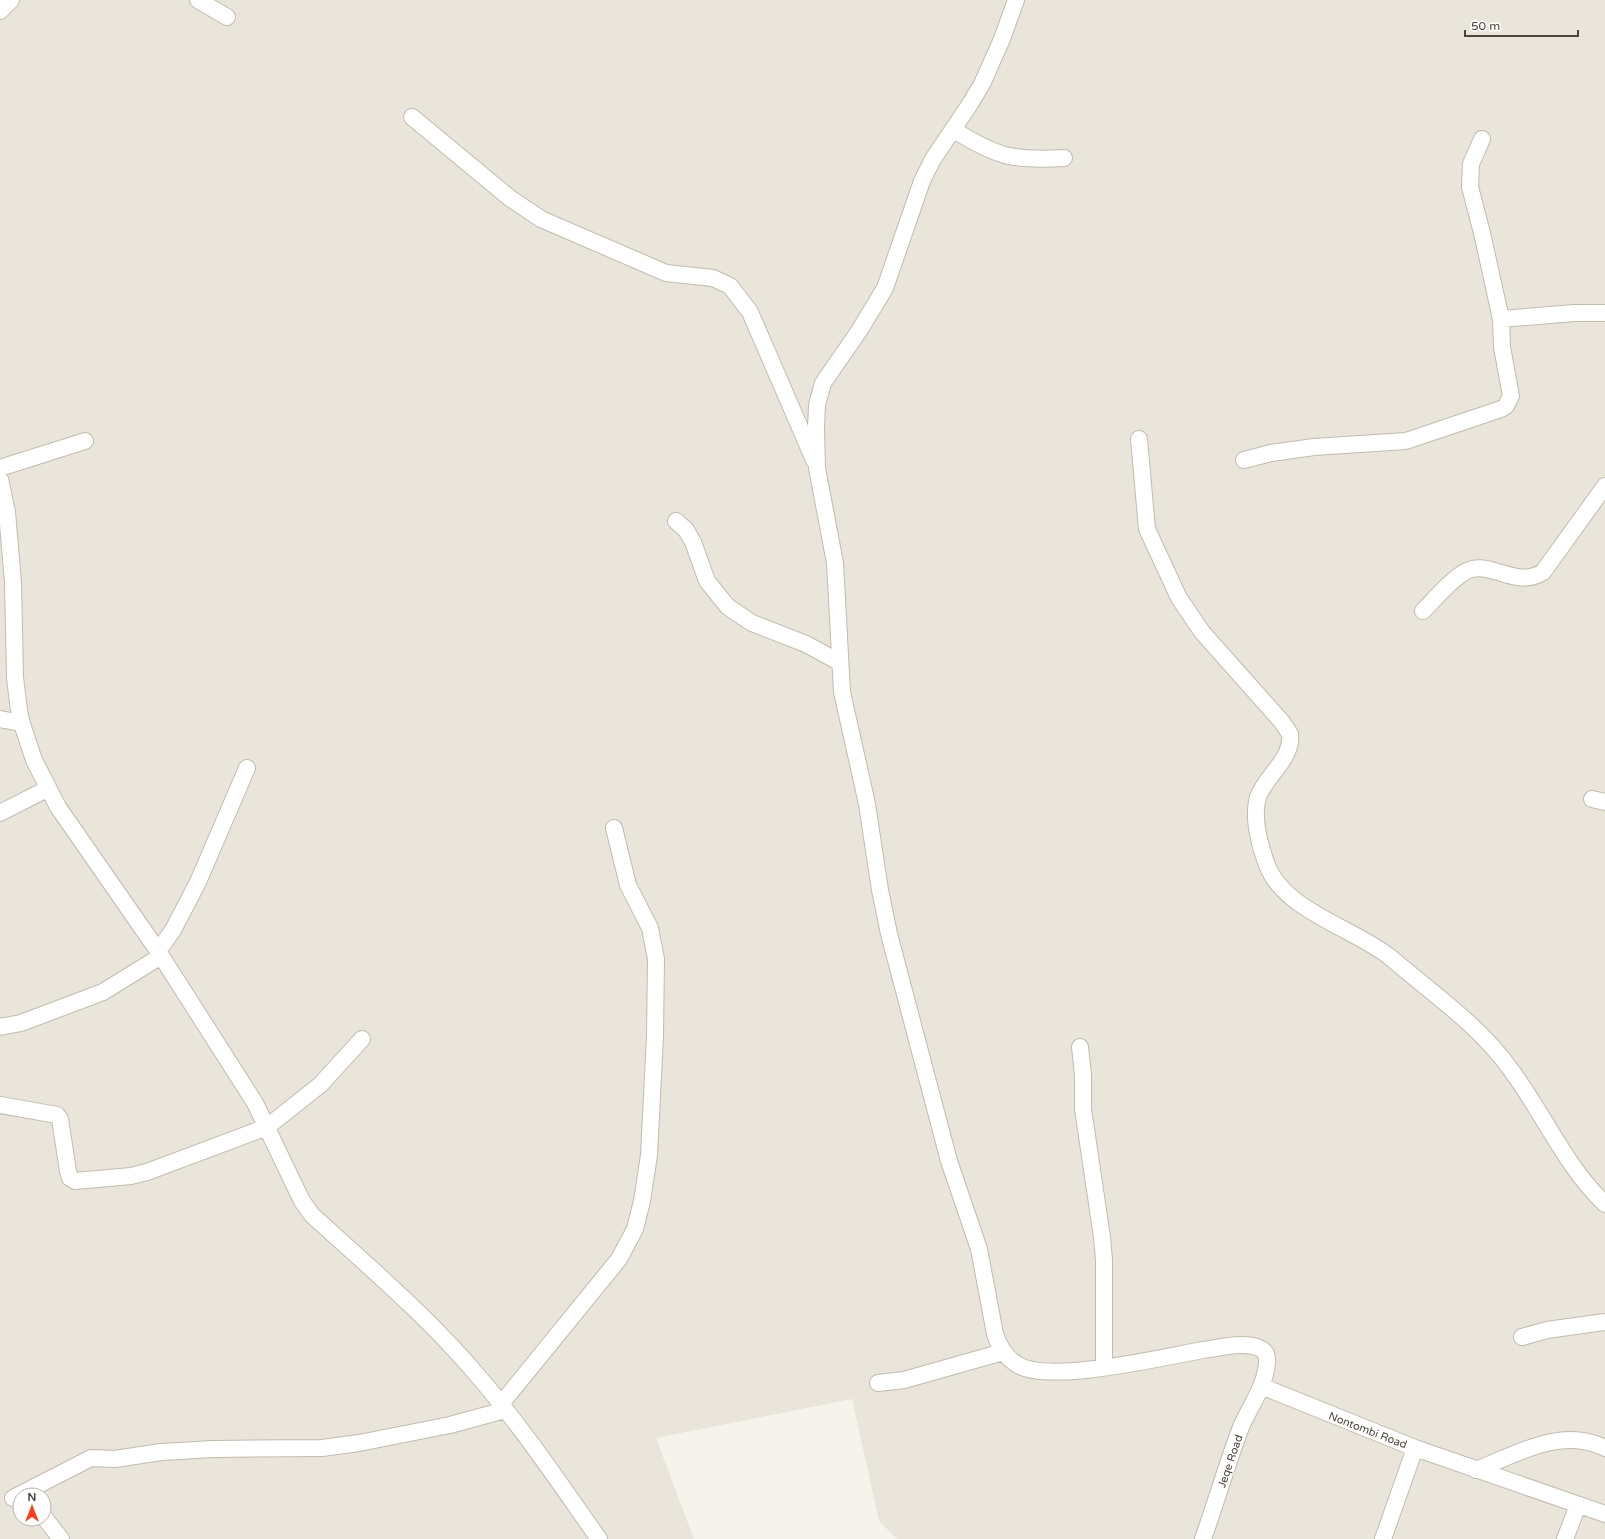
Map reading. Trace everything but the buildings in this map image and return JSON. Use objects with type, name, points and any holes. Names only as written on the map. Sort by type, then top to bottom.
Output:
[{"type":"street","points":[[0,11],[11,0]]},
{"type":"street","points":[[198,0],[227,17]]},
{"type":"street","points":[[1016,0],[1002,39],[988,71],[954,130],[933,159],[922,181],[885,288],[859,331],[826,378],[819,393],[816,428],[817,468],[835,563],[839,662],[842,692],[867,804],[889,934],[949,1161],[979,1249],[995,1334],[1003,1352],[1017,1365],[1042,1372],[1061,1372],[1104,1367],[1103,1252],[1083,1109],[1083,1075],[1080,1047]]},
{"type":"street","points":[[412,117],[511,199],[541,219],[666,273],[713,278],[730,286],[750,312],[817,468]]},
{"type":"street","points":[[954,130],[996,154],[1015,158],[1037,160],[1064,158]]},
{"type":"street","points":[[1244,460],[1271,453],[1314,447],[1406,441],[1506,406],[1511,396],[1502,347],[1501,319],[1470,187],[1471,164],[1482,139]]},
{"type":"street","points":[[1501,319],[1574,313],[1605,313]]},
{"type":"street","points":[[1139,440],[1147,529],[1179,598],[1202,632],[1282,722],[1290,734],[1290,743],[1287,750],[1263,789],[1256,805],[1259,838],[1269,872],[1282,889],[1308,909],[1348,932],[1361,937],[1384,952],[1472,1027],[1511,1069],[1569,1162],[1605,1204]]},
{"type":"street","points":[[0,468],[86,441]]},
{"type":"street","points":[[0,479],[7,512],[13,583],[15,677],[22,723],[34,760],[47,789],[86,850],[159,953],[252,1098],[302,1201],[312,1215],[433,1326],[478,1376],[564,1488],[599,1539]]},
{"type":"street","points":[[1424,611],[1459,576],[1472,569],[1489,570],[1503,575],[1525,578],[1533,577],[1543,572],[1605,486]]},
{"type":"street","points":[[676,521],[686,530],[693,542],[707,581],[728,607],[752,623],[806,644],[839,662]]},
{"type":"street","points":[[0,719],[22,723]]},
{"type":"street","points":[[0,1027],[21,1023],[103,992],[159,953],[198,882],[247,768]]},
{"type":"street","points":[[0,814],[47,789]]},
{"type":"street","points":[[11,1498],[91,1458],[115,1459],[150,1453],[213,1449],[322,1448],[366,1442],[450,1425],[503,1407],[619,1259],[636,1230],[642,1201],[649,1155],[655,1036],[656,959],[650,928],[628,885],[614,828]]},
{"type":"street","points":[[0,1105],[57,1115],[60,1119],[68,1171],[70,1178],[74,1181],[131,1176],[147,1172],[267,1127],[320,1085],[362,1039]]},
{"type":"street","points":[[1522,1337],[1547,1330],[1605,1322]]},
{"type":"street","name":"Jeqe Road","points":[[1104,1367],[1222,1347],[1255,1347],[1262,1349],[1267,1356],[1266,1370],[1261,1386],[1241,1427],[1203,1539]]},
{"type":"street","points":[[878,1383],[904,1380],[1003,1352]]},
{"type":"street","name":"Nontombi Road","points":[[1261,1386],[1415,1448],[1605,1514]]},
{"type":"street","points":[[1476,1470],[1558,1439],[1584,1440],[1605,1448]]},
{"type":"street","points":[[1383,1539],[1415,1448]]},
{"type":"street","points":[[1566,1539],[1578,1505]]},
{"type":"street","points":[[52,1527],[61,1539]]},
{"type":"shaded area","points":[[0,0],[1605,0],[1605,1539],[897,1539],[879,1521],[852,1399],[656,1438],[694,1539],[0,1539]]}]
